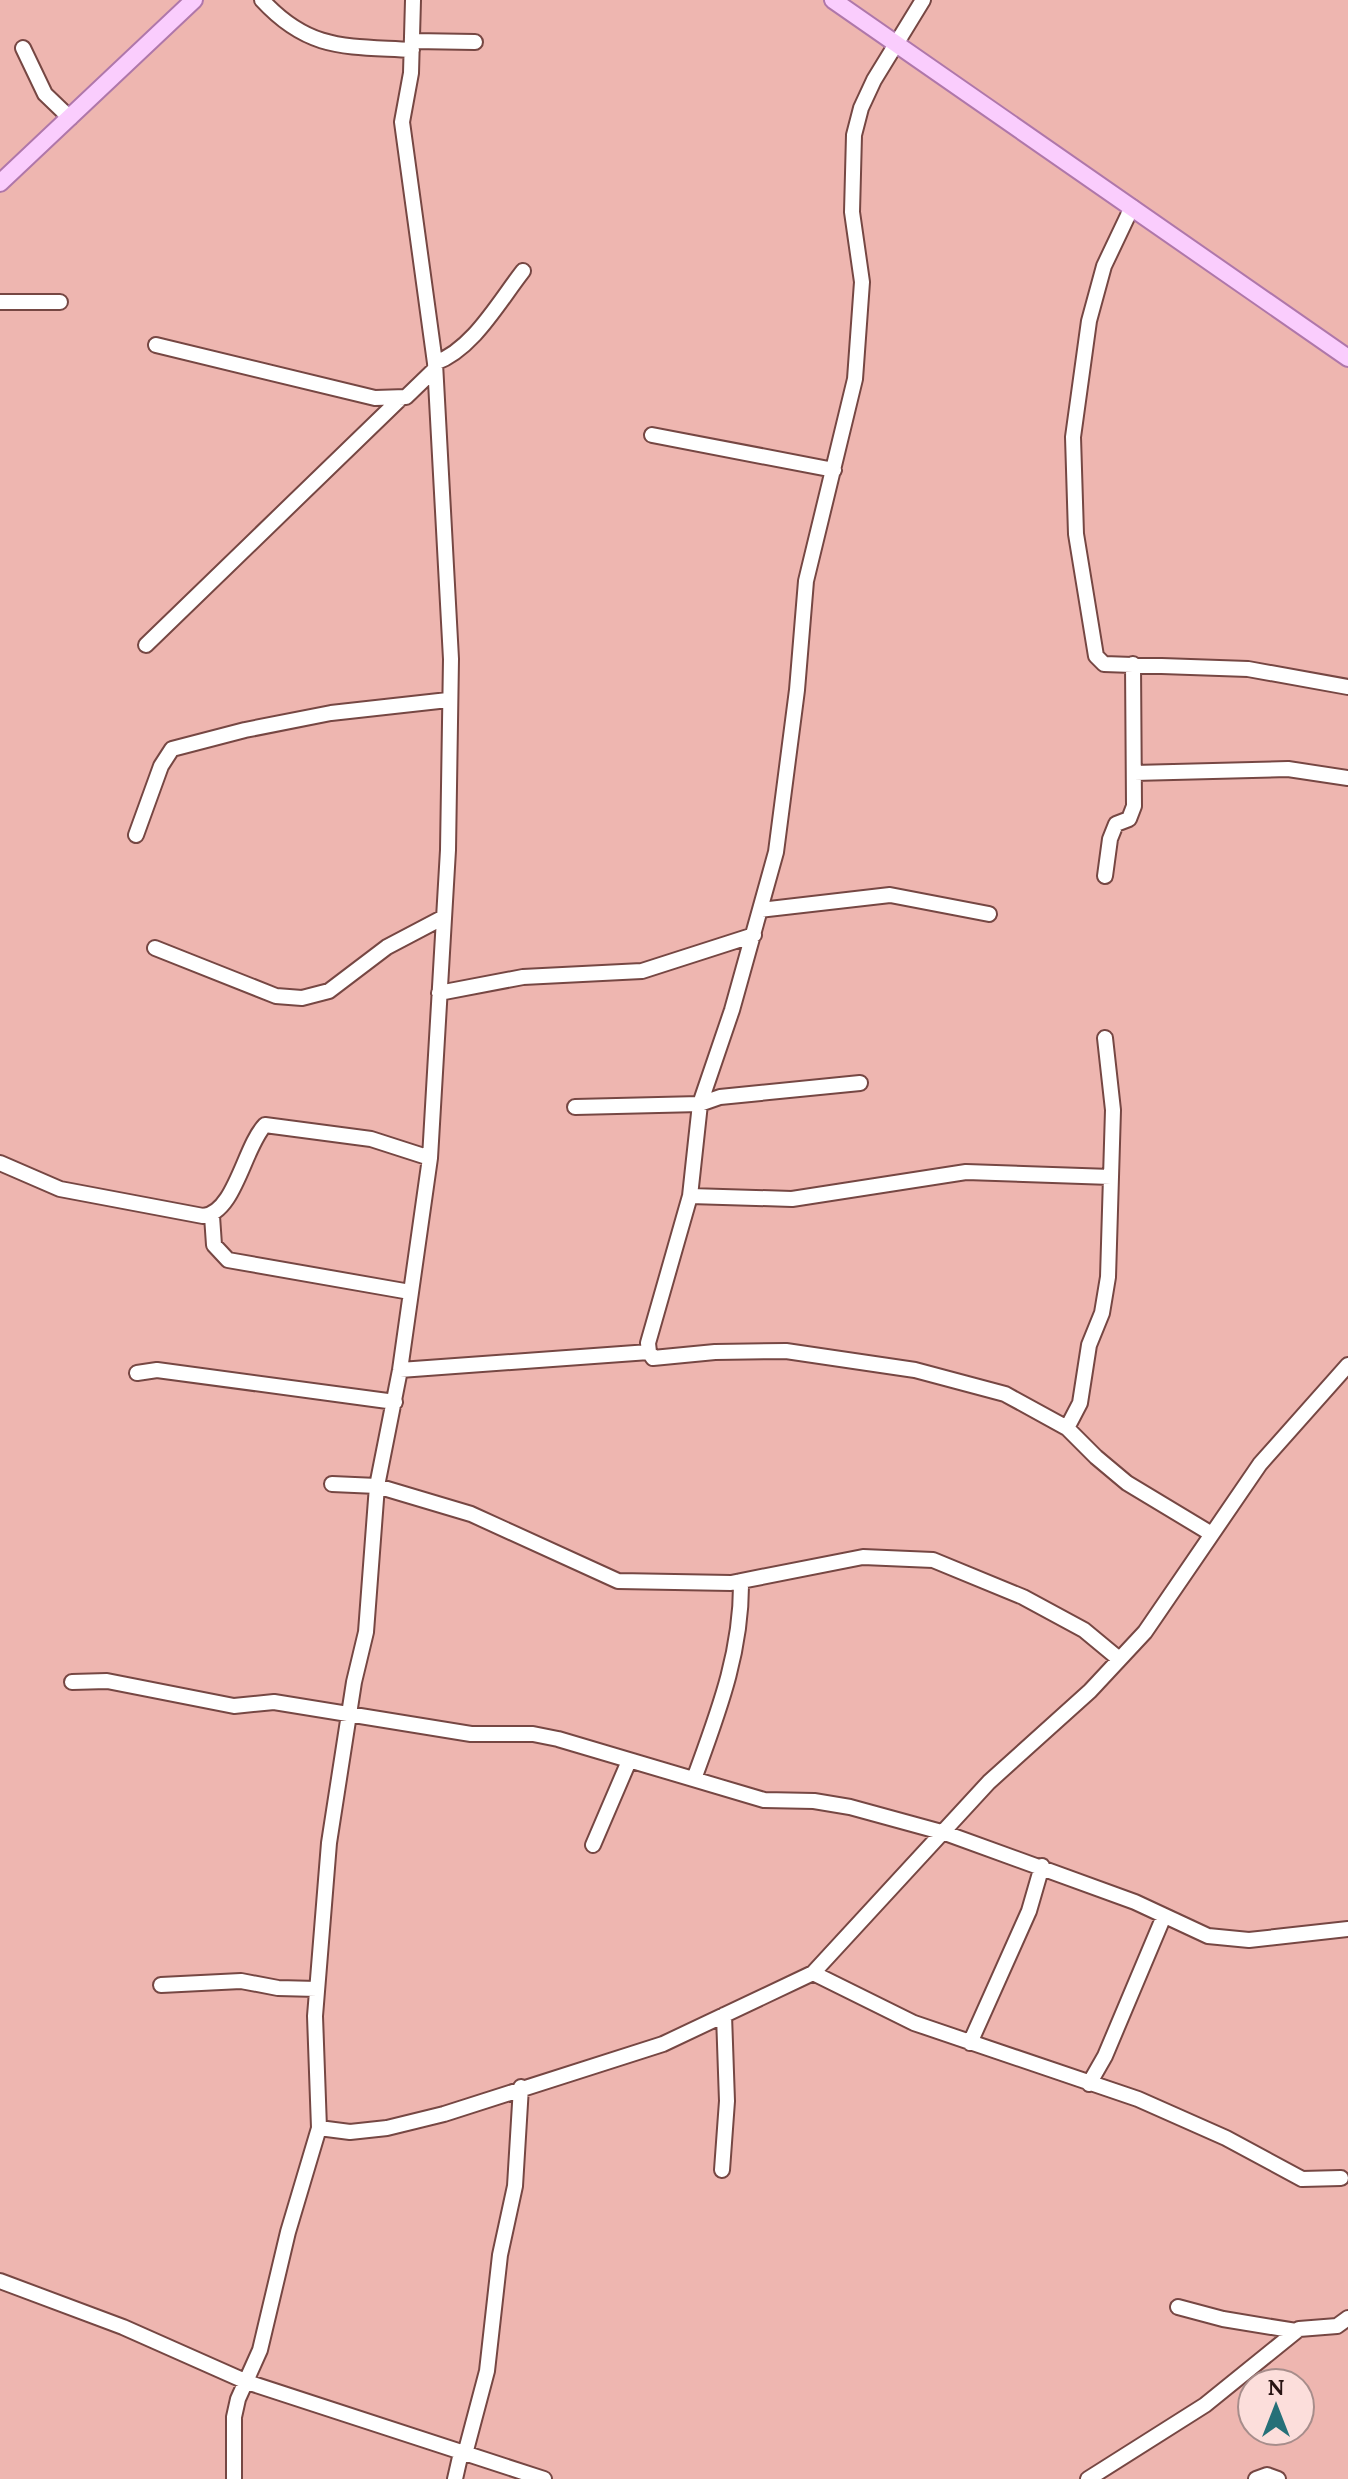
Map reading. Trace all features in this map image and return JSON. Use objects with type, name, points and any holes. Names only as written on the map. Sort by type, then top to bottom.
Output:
[{"type":"main road","points":[[0,183],[194,0]]},
{"type":"main road","points":[[833,0],[1348,358]]},
{"type":"street","points":[[262,0],[301,33],[321,43],[413,46],[475,42]]},
{"type":"street","points":[[234,2479],[234,2417],[269,2318],[288,2232],[319,2128],[315,2052],[317,1989],[329,1843],[366,1632],[377,1486],[395,1402],[430,1158],[451,759],[448,700],[451,659],[435,366],[402,122],[413,46],[413,0]]},
{"type":"street","points":[[923,0],[894,44],[861,108],[851,159],[852,212],[862,282],[855,379],[806,581],[785,804],[754,935],[700,1104],[690,1196],[648,1343],[649,1352],[653,1358],[715,1352],[786,1351],[915,1370],[1005,1394],[1067,1428],[1127,1483],[1210,1533]]},
{"type":"street","points":[[23,48],[45,94],[70,118]]},
{"type":"street","points":[[1132,207],[1104,266],[1089,321],[1073,437],[1076,534],[1096,656],[1104,664],[1248,669],[1348,687]]},
{"type":"street","points":[[146,645],[400,399],[471,338],[523,271]]},
{"type":"street","points":[[0,302],[60,302]]},
{"type":"street","points":[[156,345],[337,392],[400,399]]},
{"type":"street","points":[[652,435],[834,470]]},
{"type":"street","points":[[1105,876],[1110,839],[1116,824],[1129,819],[1134,806],[1133,664]]},
{"type":"street","points":[[136,835],[161,766],[172,749],[245,730],[331,713],[448,700]]},
{"type":"street","points":[[1134,773],[1288,769],[1348,778]]},
{"type":"street","points":[[760,910],[890,895],[939,908],[989,914]]},
{"type":"street","points":[[155,948],[276,996],[302,998],[329,991],[387,947],[444,917]]},
{"type":"street","points":[[439,993],[535,975],[642,971],[754,935]]},
{"type":"street","points":[[1067,1428],[1080,1403],[1089,1345],[1102,1313],[1108,1277],[1113,1110],[1105,1038]]},
{"type":"street","points":[[575,1107],[700,1104],[720,1097],[860,1083]]},
{"type":"street","points":[[410,1292],[228,1260],[214,1245],[212,1216],[232,1191],[254,1136],[265,1125],[371,1139],[430,1158]]},
{"type":"street","points":[[0,1163],[60,1189],[212,1216]]},
{"type":"street","points":[[690,1196],[792,1199],[966,1172],[1111,1177]]},
{"type":"street","points":[[400,1370],[649,1352]]},
{"type":"street","points":[[319,2128],[350,2132],[387,2128],[444,2114],[521,2087],[622,2059],[813,1973],[989,1782],[1090,1691],[1145,1632],[1260,1464],[1348,1365]]},
{"type":"street","points":[[137,1373],[157,1370],[395,1402]]},
{"type":"street","points":[[332,1484],[377,1486],[471,1514],[618,1581],[681,1584],[741,1581],[863,1557],[933,1560],[1023,1597],[1084,1630],[1119,1659]]},
{"type":"street","points":[[694,1779],[733,1672],[742,1614],[741,1581]]},
{"type":"street","points":[[72,1682],[107,1681],[234,1706],[274,1702],[471,1734],[533,1734],[578,1743],[764,1800],[814,1801],[850,1807],[945,1833],[1042,1866],[1208,1936],[1237,1940],[1348,1929]]},
{"type":"street","points":[[593,1845],[629,1761]]},
{"type":"street","points":[[970,2043],[1029,1911],[1042,1866]]},
{"type":"street","points":[[1089,2084],[1105,2056],[1164,1916]]},
{"type":"street","points":[[813,1973],[914,2023],[1138,2099],[1226,2138],[1302,2179],[1341,2178]]},
{"type":"street","points":[[161,1985],[241,1981],[278,1988],[317,1989]]},
{"type":"street","points":[[722,2170],[727,2101],[724,2015]]},
{"type":"street","points":[[455,2479],[460,2457],[465,2454],[487,2371],[500,2255],[515,2186],[521,2087]]},
{"type":"street","points":[[0,2281],[123,2327],[247,2382],[544,2479]]},
{"type":"street","points":[[1178,2307],[1223,2319],[1296,2331]]},
{"type":"street","points":[[1088,2479],[1205,2405],[1296,2331],[1310,2326],[1337,2326],[1348,2318]]},
{"type":"street","points":[[1256,2479],[1267,2475],[1278,2479]]}]
